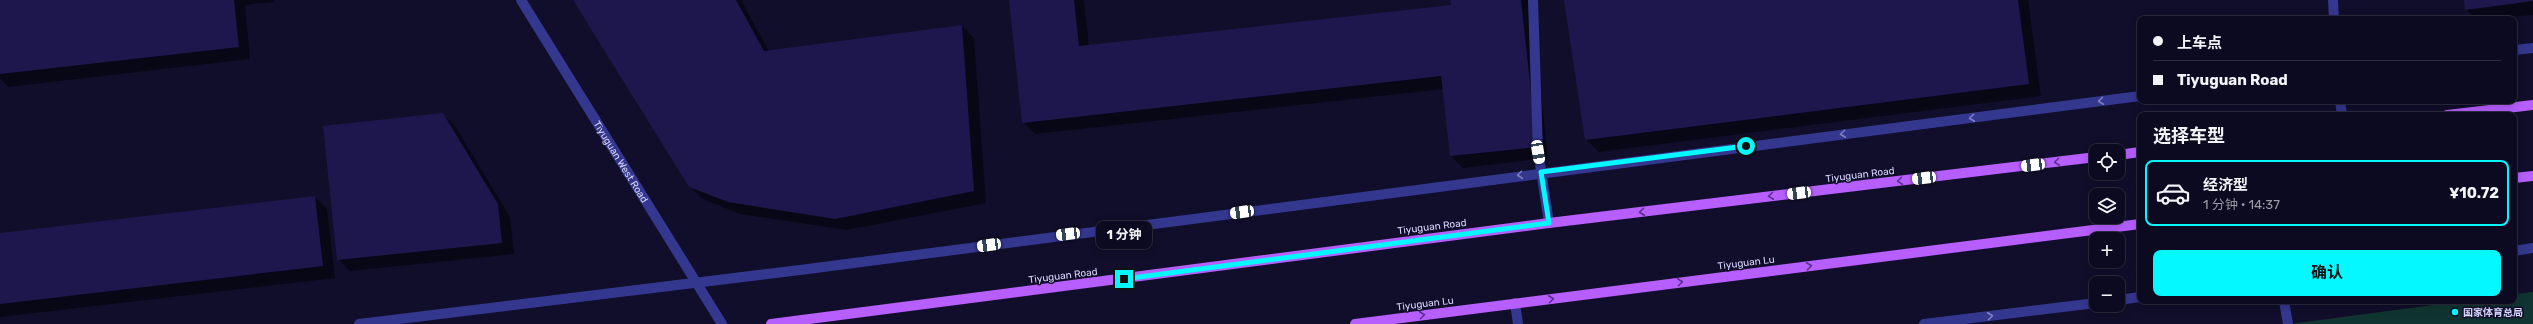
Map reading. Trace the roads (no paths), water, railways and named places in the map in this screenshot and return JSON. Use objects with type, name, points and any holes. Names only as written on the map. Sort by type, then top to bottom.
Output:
[{"type":"main road","points":[[2473,112],[2533,105]]},
{"type":"main road","points":[[2125,154],[2137,152]]},
{"type":"main road","name":"Tiyuguan Road","points":[[771,324],[1549,223],[2089,158]]},
{"type":"main road","points":[[2517,178],[2533,176]]},
{"type":"main road","name":"Tiyuguan Lu","points":[[1355,324],[2137,224]]},
{"type":"street","name":"Tiyuguan West Road","points":[[521,0],[722,324]]},
{"type":"street","points":[[1532,0],[1538,152],[1549,223]]},
{"type":"street","points":[[2333,0],[2334,16]]},
{"type":"street","points":[[2517,50],[2533,48]]},
{"type":"street","points":[[359,324],[697,282],[2137,96]]},
{"type":"street","points":[[2517,251],[2533,248]]},
{"type":"street","points":[[2125,299],[2137,297]]},
{"type":"street","points":[[1515,303],[1518,324]]},
{"type":"street","points":[[1924,324],[2089,304]]},
{"type":"street","points":[[2285,304],[2288,324]]},
{"type":"place","name":"国家体育总局","points":[[2455,312]]}]
